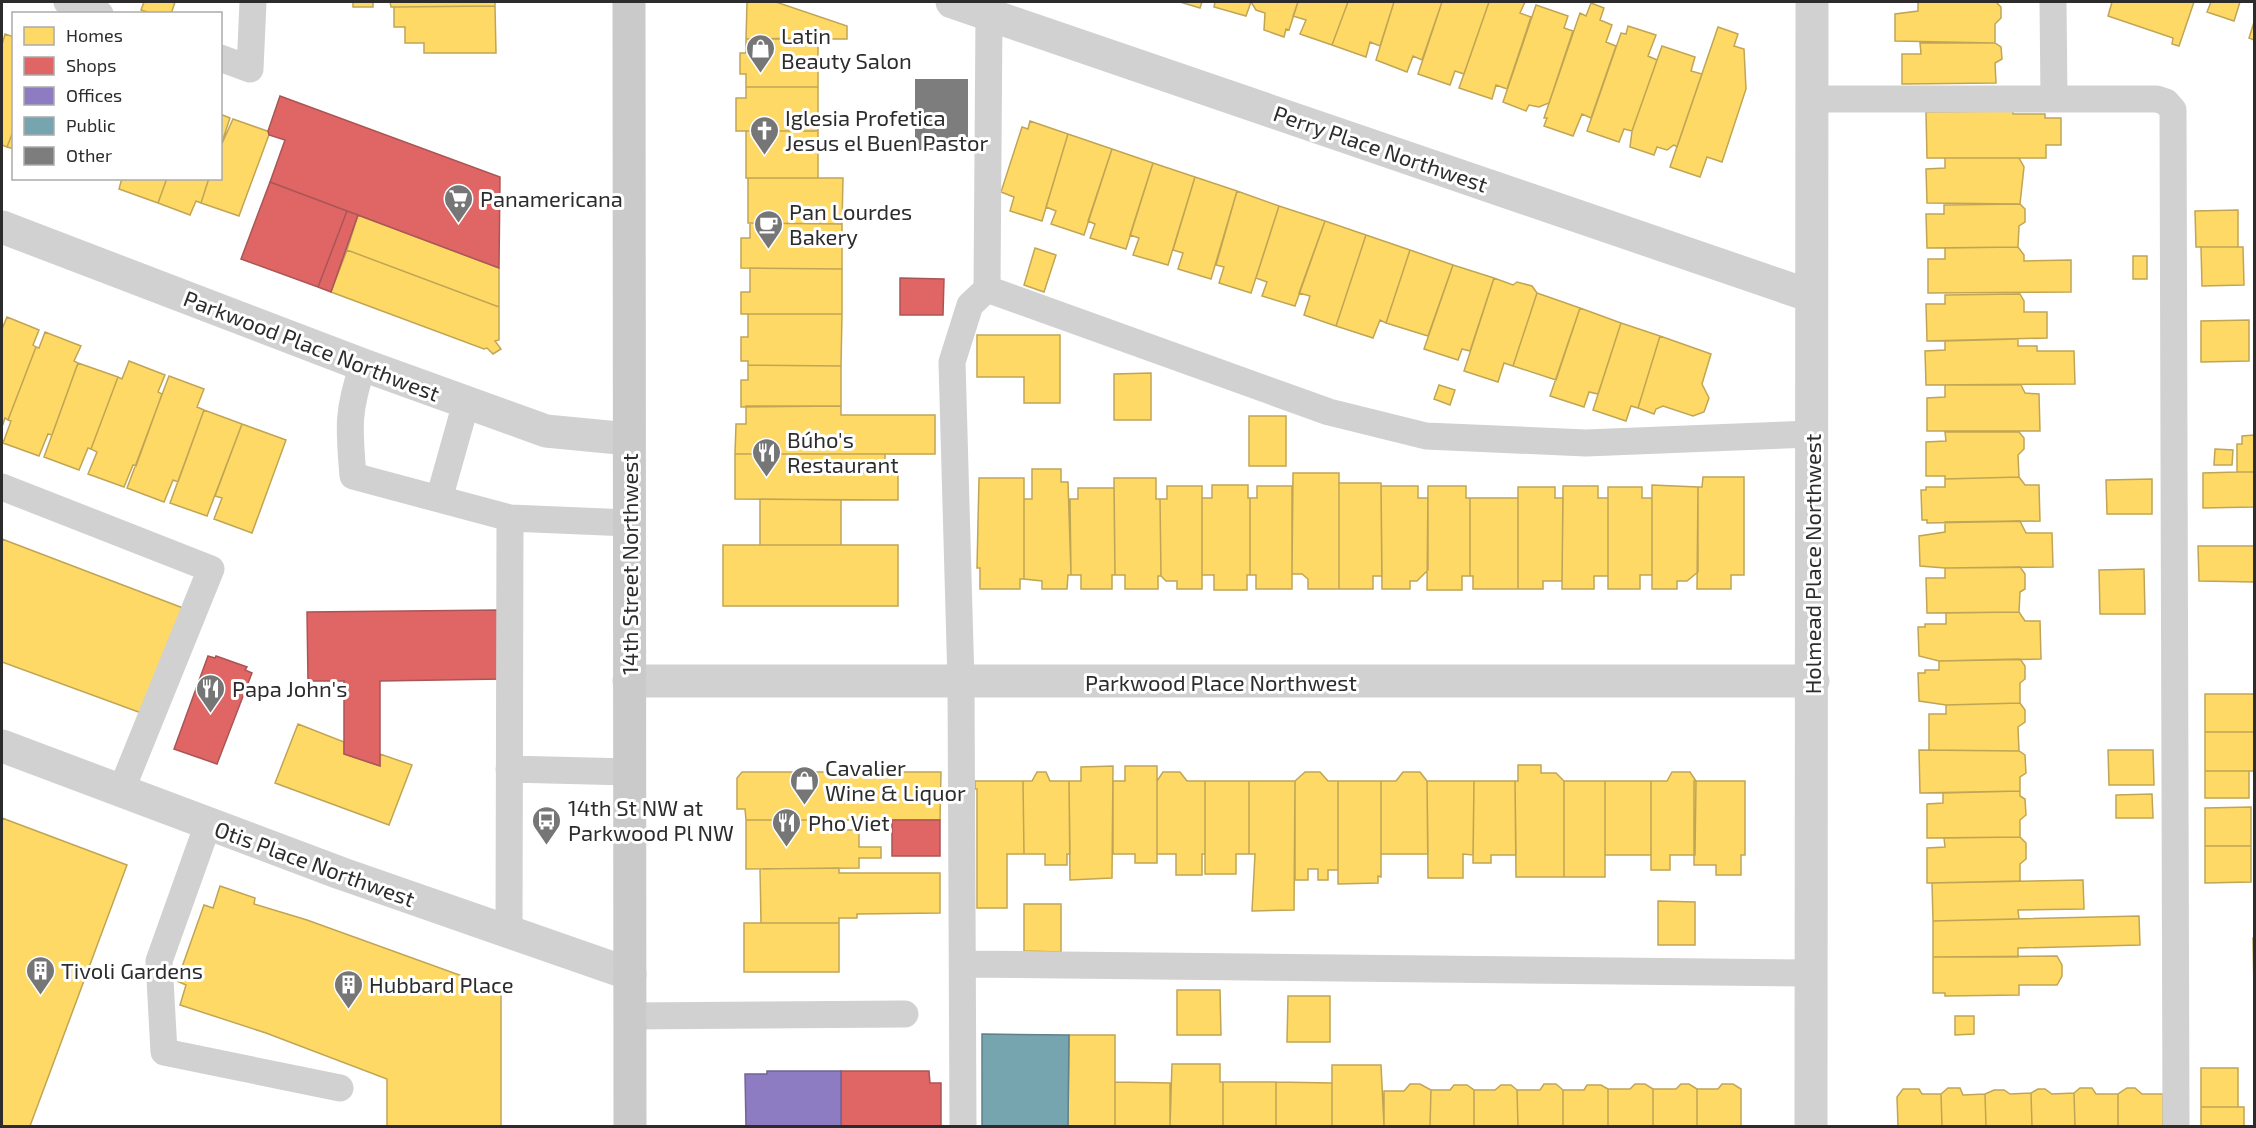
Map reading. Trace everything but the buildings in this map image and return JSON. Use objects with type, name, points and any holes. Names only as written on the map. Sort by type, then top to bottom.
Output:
[{"type":"main road","name":"14th Street Northwest","points":[[629,2],[630,1126]]},
{"type":"street","name":"Perry Place Northwest","points":[[952,2],[1811,296]]},
{"type":"street","name":"Holmead Place Northwest","points":[[1811,1126],[1812,2]]},
{"type":"street","name":"Parkwood Place Northwest","points":[[2,227],[363,365],[546,431],[629,439]]},
{"type":"street","name":"Parkwood Place Northwest","points":[[629,681],[1812,681]]},
{"type":"street","name":"Otis Place Northwest","points":[[2,746],[508,933],[630,974]]},
{"type":"lane","points":[[67,2],[94,12]]},
{"type":"lane","points":[[222,59],[250,69],[253,2]]},
{"type":"lane","points":[[2053,2],[2054,99]]},
{"type":"lane","points":[[963,1126],[961,682],[952,362],[970,305],[987,289],[989,15]]},
{"type":"lane","points":[[1812,99],[2157,99],[2166,102],[2173,110],[2175,121],[2176,1126]]},
{"type":"lane","points":[[987,289],[1329,411],[1426,436],[1586,442],[1812,434]]},
{"type":"lane","points":[[363,365],[351,400],[348,418],[353,476],[510,518],[629,523]]},
{"type":"lane","points":[[439,499],[466,403]]},
{"type":"lane","points":[[2,487],[212,569],[121,791]]},
{"type":"lane","points":[[508,933],[510,518]]},
{"type":"lane","points":[[509,769],[630,772]]},
{"type":"lane","points":[[208,824],[159,961],[164,1052],[340,1088]]},
{"type":"lane","points":[[963,964],[1812,973]]},
{"type":"lane","points":[[630,1016],[904,1014]]},
{"type":"place","name":"Latin Beauty Salon","points":[[760,74]]},
{"type":"place","name":"Iglesia Profetica Jesus el Buen Pastor","points":[[764,156]]},
{"type":"place","name":"Panamericana","points":[[459,224]]},
{"type":"place","name":"Pan Lourdes Bakery","points":[[768,250]]},
{"type":"place","name":"Búho's Restaurant","points":[[766,478]]},
{"type":"place","name":"Papa John's","points":[[211,714]]},
{"type":"place","name":"Cavalier Wine & Liquor","points":[[804,806]]},
{"type":"place","name":"14th St NW at Parkwood Pl NW","points":[[547,846]]},
{"type":"place","name":"Pho Viet","points":[[787,848]]},
{"type":"place","name":"Tivoli Gardens","points":[[40,996]]},
{"type":"place","name":"Hubbard Place","points":[[348,1010]]}]
